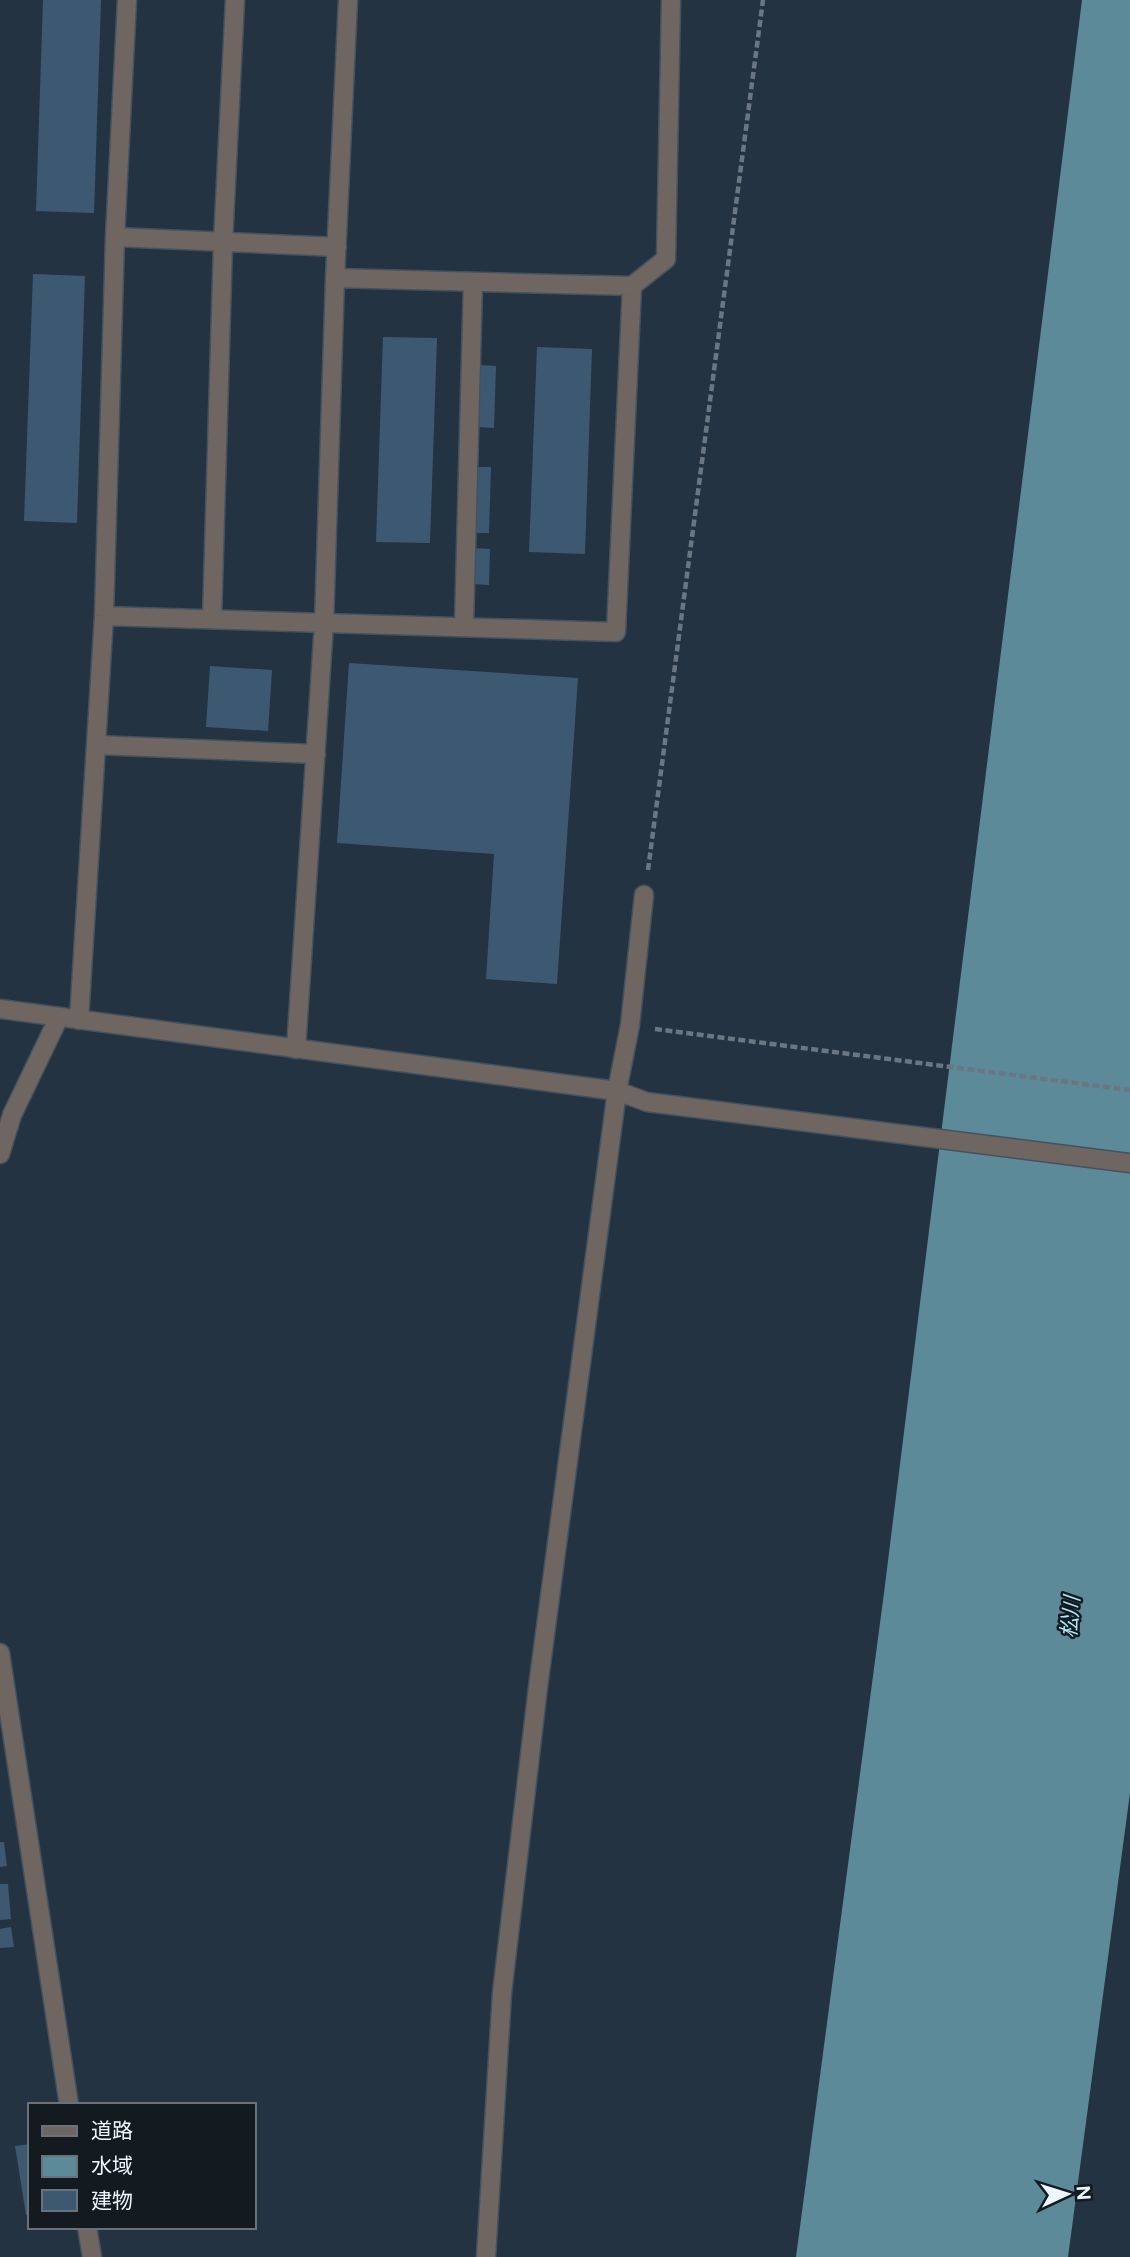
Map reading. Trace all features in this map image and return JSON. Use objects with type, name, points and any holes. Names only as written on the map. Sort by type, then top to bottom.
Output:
[{"type":"street","points":[[79,1020],[104,616],[115,237],[127,0]]},
{"type":"street","points":[[212,619],[223,243],[235,0]]},
{"type":"street","points":[[296,1049],[324,623],[335,278],[348,0]]},
{"type":"street","points":[[335,278],[632,286],[666,259],[671,0]]},
{"type":"street","points":[[115,237],[337,247]]},
{"type":"street","points":[[464,625],[473,282]]},
{"type":"street","points":[[104,616],[464,625],[616,632],[632,286]]},
{"type":"street","points":[[96,745],[316,754]]},
{"type":"street","points":[[486,2257],[505,1967],[538,1687],[617,1091],[630,1025],[644,895]]},
{"type":"street","points":[[0,1009],[617,1091],[647,1102],[1130,1163]]},
{"type":"street","points":[[0,1154],[12,1115],[59,1017]]},
{"type":"street","points":[[0,1653],[69,2103]]},
{"type":"street","points":[[87,2229],[92,2257]]},
{"type":"path","points":[[644,895],[763,0]]},
{"type":"path","points":[[652,1028],[1130,1090]]},
{"type":"water","name":"松川","points":[[1082,0],[1130,0],[1130,1793],[1068,2257],[796,2257],[884,1593]]},
{"type":"building","points":[[43,0],[101,0],[94,213],[36,211]]},
{"type":"building","points":[[33,274],[85,276],[77,523],[24,521]]},
{"type":"building","points":[[383,337],[437,338],[430,543],[376,542]]},
{"type":"building","points":[[537,347],[592,349],[585,554],[529,552]]},
{"type":"building","points":[[479,365],[496,366],[494,428],[477,427]]},
{"type":"building","points":[[473,467],[491,467],[489,533],[471,533]]},
{"type":"building","points":[[474,548],[490,549],[489,585],[473,584]]},
{"type":"building","points":[[349,663],[578,678],[557,984],[486,979],[494,854],[337,843]]},
{"type":"building","points":[[210,666],[272,670],[268,731],[206,727]]},
{"type":"building","points":[[0,1842],[4,1842],[7,1866],[0,1867]]},
{"type":"building","points":[[0,1884],[8,1884],[11,1919],[0,1920]]},
{"type":"building","points":[[11,1927],[14,1947],[0,1948],[0,1929]]},
{"type":"building","points":[[28,2144],[28,2215],[26,2215],[15,2146]]}]
